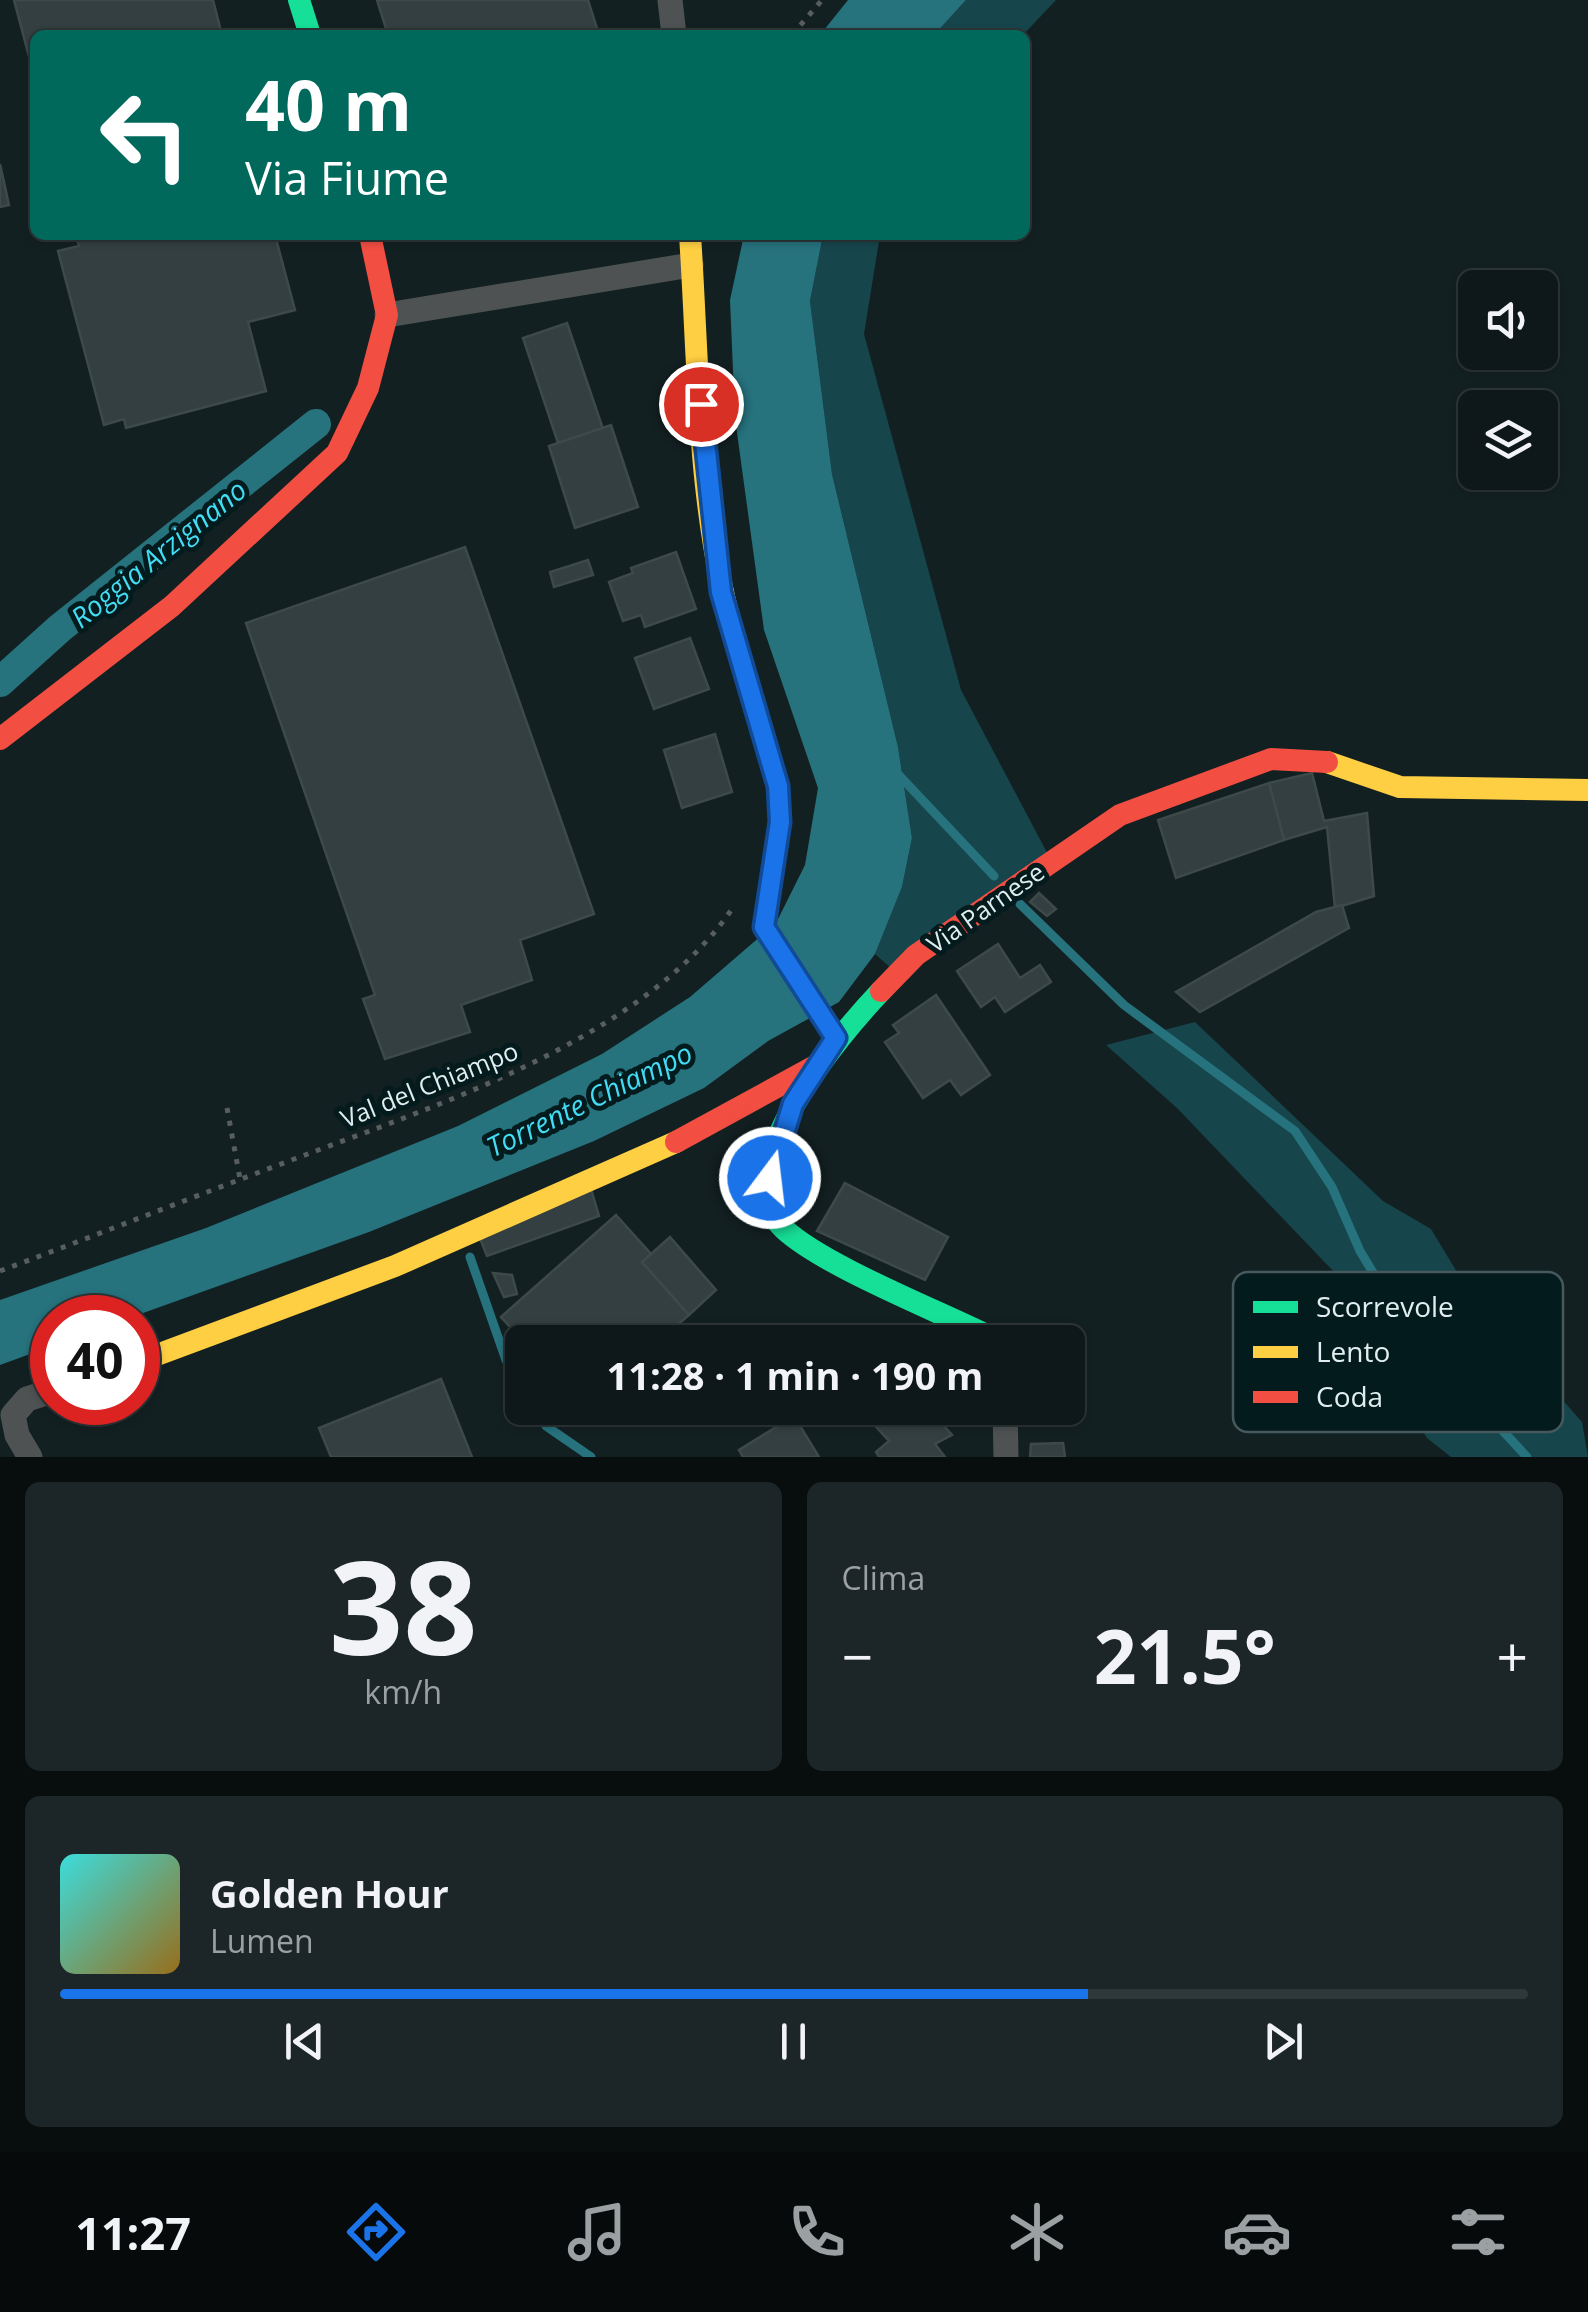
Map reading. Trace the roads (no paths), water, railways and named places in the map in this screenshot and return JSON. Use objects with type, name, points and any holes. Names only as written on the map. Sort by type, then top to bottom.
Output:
[{"type":"street","points":[[298,0],[308,30]]},
{"type":"street","points":[[670,0],[673,30]]},
{"type":"street","points":[[0,740],[172,606],[337,453],[368,388],[386,315],[371,240]]},
{"type":"street","points":[[690,240],[709,508],[721,592],[778,786],[780,822],[764,927],[836,1038]]},
{"type":"street","points":[[386,315],[691,264]]},
{"type":"street","name":"Via Parnese","points":[[966,1325],[836,1260],[782,1228],[767,1200],[773,1156],[793,1104],[836,1038],[916,955],[1120,815],[1270,759],[1318,759],[1400,787],[1588,790]]},
{"type":"street","points":[[160,1354],[395,1266],[647,1158],[820,1063]]},
{"type":"street","points":[[30,1398],[13,1415],[17,1436],[30,1457]]},
{"type":"street","points":[[1005,1425],[1006,1457]]},
{"type":"water","points":[[848,0],[966,0],[939,30],[824,30]]},
{"type":"water","name":"Torrente Chiampo","points":[[743,240],[822,240],[810,301],[832,474],[898,747],[912,838],[902,887],[875,954],[839,1002],[768,1041],[704,1088],[594,1141],[369,1232],[160,1307],[160,1295],[30,1295],[30,1354],[0,1365],[0,1300],[206,1228],[458,1126],[602,1054],[690,997],[776,923],[805,865],[818,788],[764,630],[735,418],[730,300]]},
{"type":"waterway","name":"Roggia Arzignano","points":[[0,682],[60,628],[316,424]]},
{"type":"waterway","points":[[896,772],[994,876]]},
{"type":"waterway","points":[[1020,904],[1124,1005],[1295,1131],[1332,1187],[1373,1272]]},
{"type":"waterway","points":[[470,1257],[505,1357]]},
{"type":"waterway","points":[[545,1425],[591,1457]]},
{"type":"waterway","points":[[1504,1432],[1527,1457]]}]
